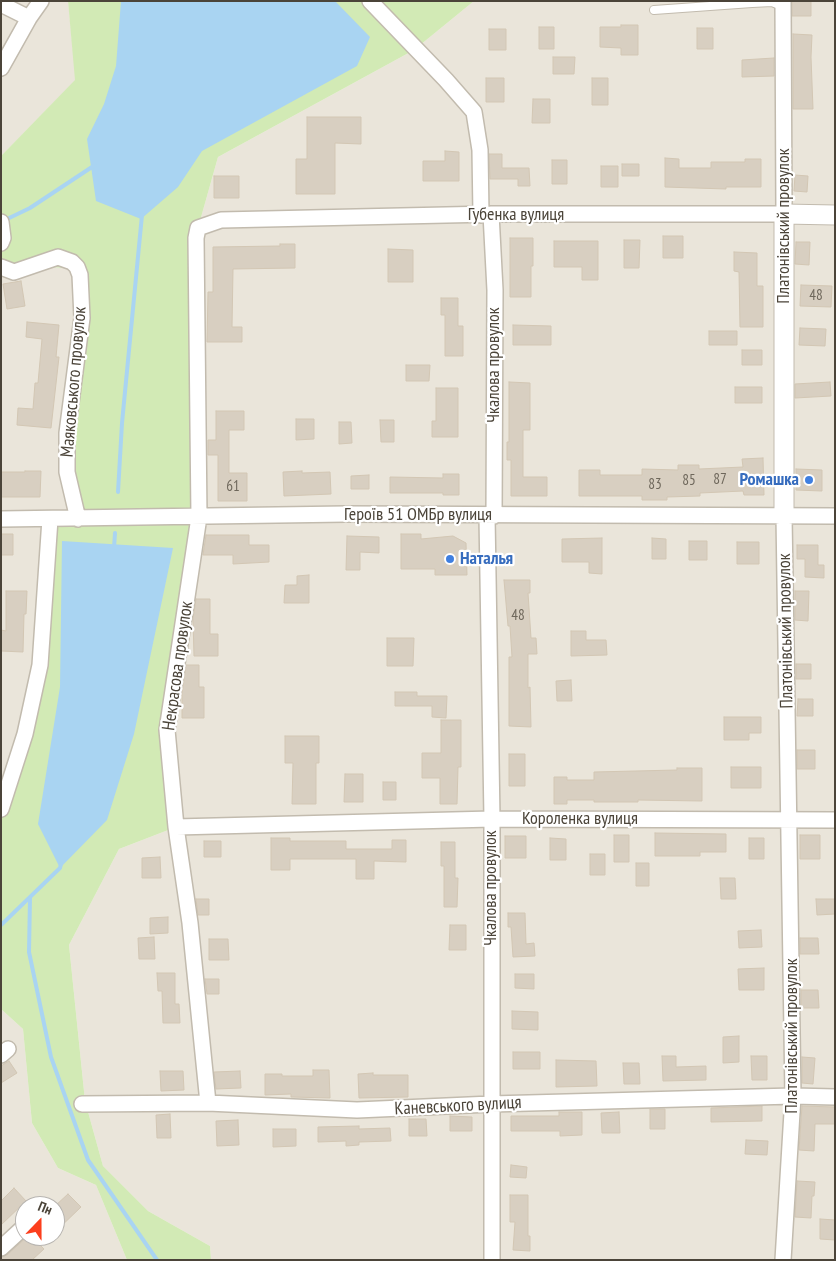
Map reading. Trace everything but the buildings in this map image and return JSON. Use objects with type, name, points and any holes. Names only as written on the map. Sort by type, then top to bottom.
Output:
[{"type":"street","points":[[1,68],[29,18],[41,1]]},
{"type":"street","name":"Чкалова провулок","points":[[370,1],[474,112],[480,150],[495,290],[490,516],[492,1260]]},
{"type":"street","points":[[1,4],[29,18]]},
{"type":"street","name":"Платонівський провулок","points":[[783,4],[784,516],[793,1096],[783,1260]]},
{"type":"street","name":"Губенка вулиця","points":[[198,228],[221,220],[486,214],[835,215]]},
{"type":"street","points":[[1,222],[3,238],[1,244]]},
{"type":"street","name":"Некрасова провулок","points":[[198,228],[196,238],[199,517],[167,730],[176,827],[190,923],[208,1103]]},
{"type":"street","name":"Маяковського провулок","points":[[1,267],[14,272],[58,257],[72,262],[80,275],[82,318],[67,433],[67,472],[78,518]]},
{"type":"street","name":"Героїв 51 ОМБр вулиця","points":[[1,519],[346,514],[835,516]]},
{"type":"street","points":[[1,809],[25,734],[40,665],[50,519]]},
{"type":"street","name":"Короленка вулиця","points":[[176,827],[492,819],[835,820]]},
{"type":"street","name":"Каневського вулиця","points":[[82,1104],[208,1103],[357,1110],[491,1104],[793,1096],[835,1097]]},
{"type":"street","points":[[1,1248],[15,1235]]},
{"type":"lane","points":[[654,10],[772,2],[783,4]]},
{"type":"shaded area","points":[[1,1],[68,1],[76,80],[1,156]]},
{"type":"shaded area","points":[[474,1],[835,1],[835,1260],[211,1260],[210,1246],[148,1211],[103,1166],[85,1101],[69,945],[119,849],[176,827],[167,730],[198,228],[218,157],[414,50]]},
{"type":"shaded area","points":[[1,264],[81,269],[68,511],[46,510],[47,583],[40,665],[1,809]]},
{"type":"shaded area","points":[[1,1009],[23,1029],[32,1123],[58,1168],[96,1185],[127,1260],[1,1260]]},
{"type":"green space","points":[[68,1],[474,1],[414,50],[218,157],[198,228],[199,517],[167,730],[176,827],[119,849],[69,945],[85,1101],[103,1166],[148,1211],[210,1246],[211,1260],[127,1260],[96,1185],[58,1168],[32,1123],[23,1029],[1,1009],[1,809],[25,734],[47,583],[46,510],[68,510],[81,269],[1,264],[1,156],[75,80]]},
{"type":"water","points":[[121,1],[335,1],[370,37],[357,66],[202,151],[178,187],[141,219],[96,201],[87,139],[104,104],[116,66]]},
{"type":"water","points":[[62,541],[173,548],[134,734],[107,820],[60,868],[38,824],[60,687]]},
{"type":"waterway","points":[[5,220],[30,208],[95,165]]},
{"type":"waterway","points":[[118,492],[122,423],[142,215]]},
{"type":"waterway","points":[[114,548],[115,533]]},
{"type":"waterway","points":[[1,925],[60,868],[61,864]]},
{"type":"waterway","points":[[30,898],[29,952],[51,1057],[88,1160],[157,1260]]},
{"type":"place","name":"Ромашка","points":[[809,480]]},
{"type":"place","name":"Наталья","points":[[450,559]]}]
